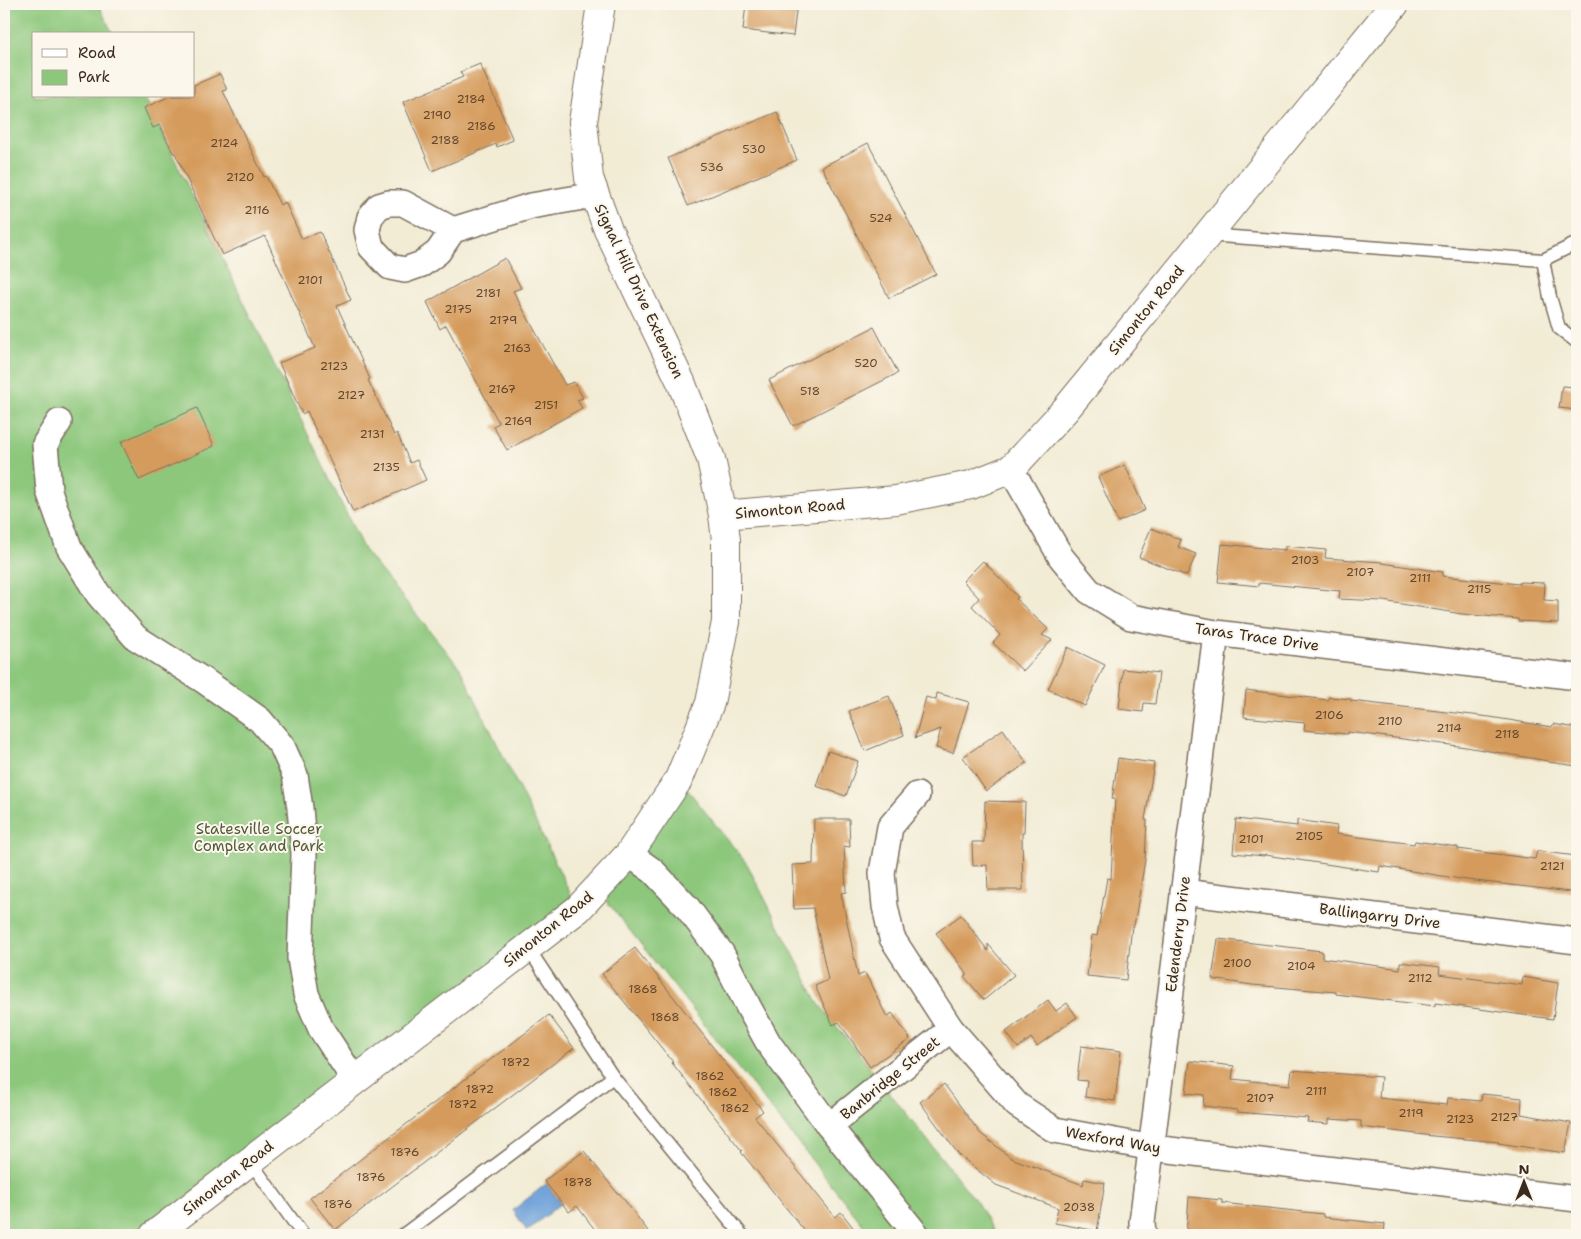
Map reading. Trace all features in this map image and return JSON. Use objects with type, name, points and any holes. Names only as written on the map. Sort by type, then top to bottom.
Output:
[{"type":"street","name":"Signal Hill Drive Extension","points":[[601,4],[583,122],[590,178],[608,230],[681,382],[711,458],[723,515]]},
{"type":"street","name":"Simonton Road","points":[[154,1235],[578,909],[629,854],[680,779],[710,703],[726,622],[726,540],[723,515],[896,500],[970,485],[1011,469],[1066,409],[1395,4]]},
{"type":"street","points":[[453,230],[531,206],[595,195]]},
{"type":"street","points":[[59,422],[45,444],[49,491],[69,547],[98,594],[135,637],[206,682],[260,720],[282,746],[295,775],[300,808],[304,854],[300,958],[306,994],[321,1029],[355,1081]]},
{"type":"street","name":"Taras Trace Drive","points":[[1011,469],[1061,557],[1088,591],[1131,617],[1216,633],[1577,677]]},
{"type":"street","name":"Edenderry Drive","points":[[1143,1235],[1142,1222],[1153,1148],[1216,633]]},
{"type":"street","name":"Wexford Way","points":[[917,795],[890,827],[882,873],[885,906],[892,938],[951,1029],[1017,1105],[1055,1130],[1153,1148],[1577,1199]]},
{"type":"street","points":[[629,854],[653,871],[687,907],[722,954],[769,1044],[830,1126],[917,1235]]},
{"type":"street","name":"Ballingarry Drive","points":[[1183,892],[1577,941]]},
{"type":"street","name":"Banbridge Street","points":[[830,1126],[951,1029]]},
{"type":"lane","points":[[1206,236],[1544,260],[1577,243]]},
{"type":"lane","points":[[1544,260],[1550,297],[1559,328],[1577,342]]},
{"type":"lane","points":[[528,948],[612,1077],[742,1235]]},
{"type":"lane","points":[[403,1235],[612,1077]]},
{"type":"lane","points":[[250,1162],[303,1235]]},
{"type":"green space","name":"Statesville Soccer Complex and Park","points":[[4,4],[98,4],[112,32],[32,32],[32,98],[145,98],[364,550],[460,668],[578,909],[182,1229],[186,1235],[4,1235]]},
{"type":"green space","points":[[679,779],[747,864],[819,1004],[976,1201],[996,1235],[871,1235],[597,889]]},
{"type":"water","points":[[546,1184],[561,1203],[527,1231],[513,1210]]},
{"type":"building","points":[[746,4],[797,4],[793,36],[743,30]]},
{"type":"building","points":[[480,64],[513,140],[497,147],[496,144],[432,171],[403,102],[463,77],[460,72]]},
{"type":"building","points":[[220,74],[227,90],[223,91],[264,177],[266,176],[280,205],[285,202],[302,239],[320,232],[351,300],[337,306],[370,379],[368,380],[394,435],[397,433],[410,463],[417,460],[426,480],[353,512],[307,411],[302,414],[279,363],[315,348],[265,236],[222,255],[175,153],[173,153],[160,125],[153,128],[144,108],[166,98],[195,98],[195,85]]},
{"type":"building","points":[[777,112],[797,160],[688,206],[668,158]]},
{"type":"building","points":[[868,143],[936,274],[889,298],[822,167]]},
{"type":"building","points":[[505,258],[521,288],[513,291],[565,385],[574,382],[583,398],[577,400],[582,408],[507,450],[493,426],[499,423],[446,325],[440,329],[427,302]]},
{"type":"building","points":[[874,327],[898,373],[793,426],[769,380]]},
{"type":"building","points":[[1562,386],[1577,387],[1577,410],[1559,408]]},
{"type":"building","points":[[197,408],[214,446],[139,480],[121,442]]},
{"type":"building","points":[[1125,465],[1145,510],[1118,522],[1098,477]]},
{"type":"building","points":[[1151,528],[1181,540],[1178,547],[1196,554],[1187,576],[1139,557]]},
{"type":"building","points":[[1222,544],[1285,550],[1285,546],[1326,550],[1325,558],[1382,562],[1443,572],[1442,576],[1519,584],[1520,582],[1545,583],[1544,600],[1558,601],[1558,623],[1518,621],[1518,619],[1462,614],[1383,601],[1339,599],[1340,591],[1259,583],[1259,586],[1218,582]]},
{"type":"building","points":[[983,561],[1018,597],[1016,599],[1048,629],[1042,635],[1052,640],[1023,671],[993,643],[1000,635],[972,606],[979,598],[963,581]]},
{"type":"building","points":[[1068,647],[1105,665],[1085,706],[1048,689]]},
{"type":"building","points":[[1123,669],[1159,673],[1155,704],[1144,703],[1143,712],[1119,709]]},
{"type":"building","points":[[1246,690],[1328,700],[1329,697],[1351,699],[1351,701],[1490,717],[1552,727],[1553,724],[1577,728],[1577,766],[1466,747],[1348,732],[1347,734],[1304,730],[1305,723],[1244,717]]},
{"type":"building","points":[[937,693],[969,702],[953,753],[936,748],[941,729],[915,738],[926,697],[936,700]]},
{"type":"building","points":[[889,696],[904,735],[865,751],[849,711]]},
{"type":"building","points":[[1003,729],[1027,763],[986,791],[963,757]]},
{"type":"building","points":[[828,751],[858,761],[846,796],[816,786]]},
{"type":"building","points":[[1118,758],[1154,763],[1145,820],[1147,820],[1145,860],[1134,926],[1132,926],[1126,980],[1087,976],[1092,935],[1097,936],[1107,878],[1111,879],[1115,799],[1112,799]]},
{"type":"building","points":[[985,801],[1025,802],[1024,833],[1022,833],[1023,890],[988,890],[987,865],[973,866],[972,842],[984,842]]},
{"type":"building","points":[[814,819],[849,819],[850,847],[844,846],[846,892],[841,893],[858,976],[865,973],[887,1017],[892,1013],[910,1039],[870,1067],[839,1022],[833,1025],[815,986],[828,980],[813,908],[794,909],[792,865],[813,864]]},
{"type":"building","points":[[1236,819],[1297,826],[1297,820],[1337,826],[1336,834],[1414,844],[1415,841],[1458,847],[1458,849],[1535,859],[1537,851],[1576,856],[1571,892],[1467,880],[1380,866],[1379,872],[1265,855],[1233,853]]},
{"type":"building","points":[[961,915],[988,951],[988,944],[1014,975],[984,1000],[964,976],[967,974],[936,933]]},
{"type":"building","points":[[1218,939],[1322,951],[1322,958],[1400,969],[1400,962],[1440,967],[1439,974],[1522,985],[1523,977],[1558,983],[1553,1019],[1435,1003],[1435,1006],[1336,994],[1336,992],[1252,985],[1212,979]]},
{"type":"building","points":[[635,948],[763,1111],[755,1117],[835,1217],[841,1212],[859,1235],[808,1235],[602,974]]},
{"type":"building","points":[[1048,1000],[1056,1011],[1067,1003],[1077,1017],[1037,1046],[1031,1038],[1018,1048],[1006,1032]]},
{"type":"building","points":[[549,1015],[574,1048],[335,1230],[310,1198]]},
{"type":"building","points":[[1081,1046],[1121,1051],[1115,1101],[1085,1097],[1087,1081],[1077,1080]]},
{"type":"building","points":[[1190,1061],[1234,1066],[1232,1079],[1290,1085],[1292,1070],[1381,1077],[1379,1098],[1447,1105],[1448,1098],[1481,1101],[1482,1094],[1522,1098],[1521,1114],[1571,1123],[1565,1153],[1499,1142],[1361,1127],[1361,1121],[1329,1119],[1329,1124],[1307,1122],[1308,1118],[1237,1112],[1237,1110],[1203,1106],[1204,1095],[1186,1093]]},
{"type":"building","points":[[944,1084],[980,1133],[1011,1158],[1083,1185],[1084,1179],[1105,1183],[1097,1231],[1055,1223],[1058,1208],[996,1185],[959,1155],[920,1102]]},
{"type":"building","points":[[584,1151],[651,1235],[599,1235],[577,1206],[569,1212],[544,1181]]},
{"type":"building","points":[[1189,1197],[1222,1200],[1222,1203],[1323,1214],[1323,1217],[1385,1224],[1384,1235],[1186,1235]]}]
